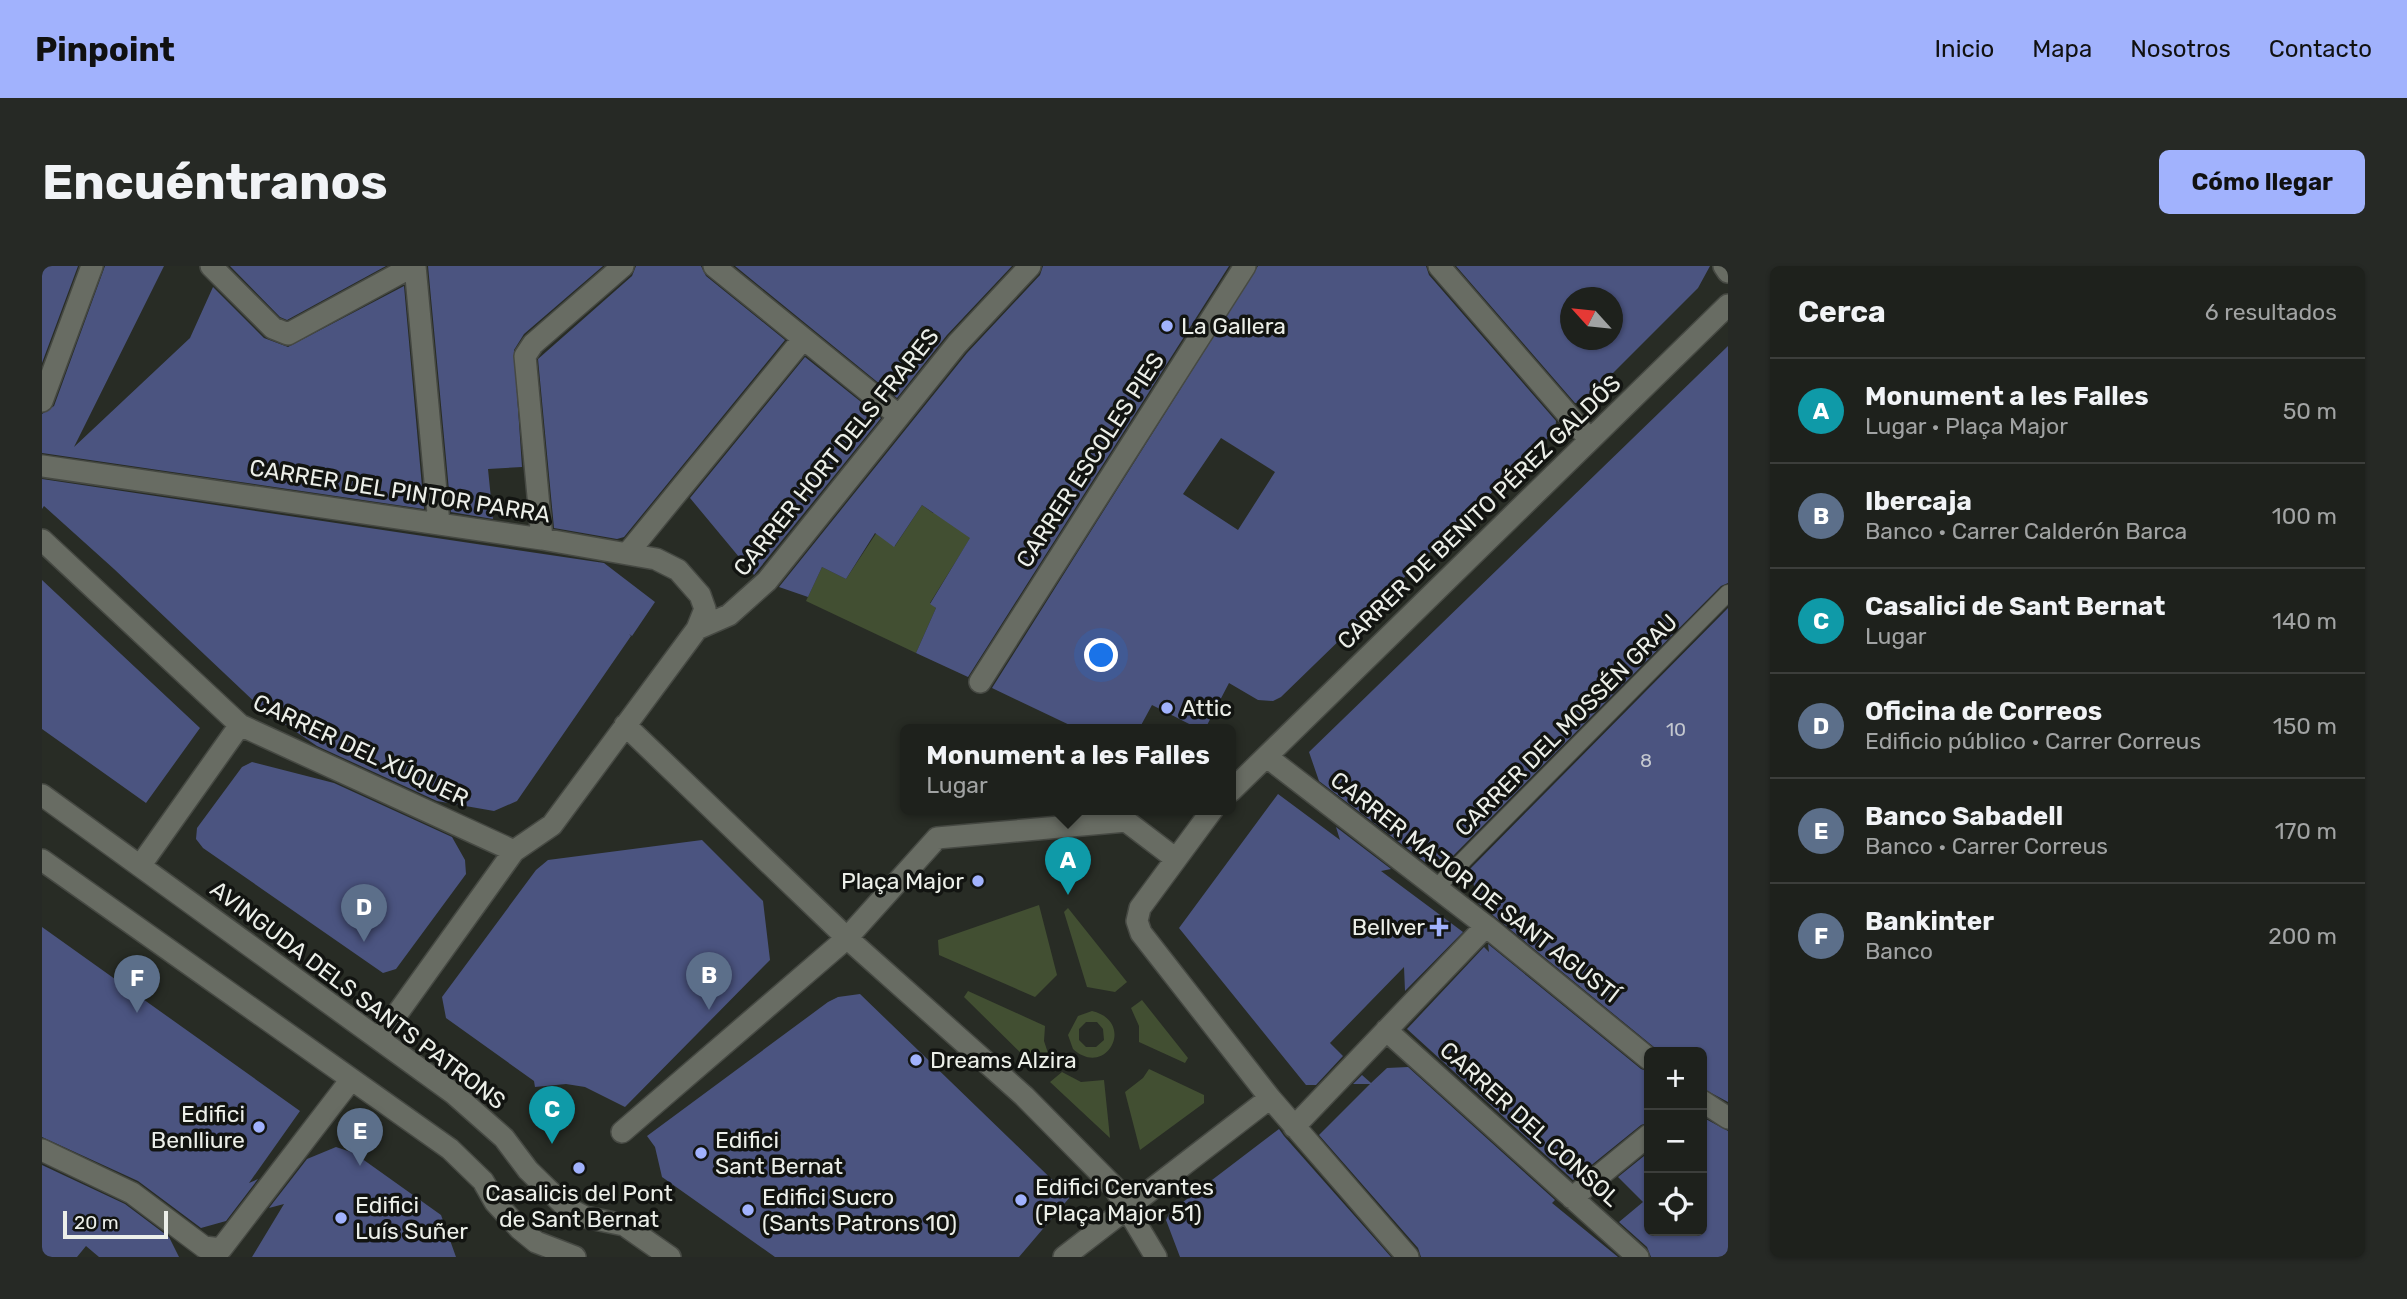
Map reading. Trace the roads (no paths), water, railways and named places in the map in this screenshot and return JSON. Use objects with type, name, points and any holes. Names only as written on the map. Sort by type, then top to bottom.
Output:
[{"type":"street","points":[[42,401],[92,266]]},
{"type":"street","points":[[211,266],[273,328],[288,334],[414,266],[439,524]]},
{"type":"street","points":[[542,539],[525,356],[533,344],[623,266]]},
{"type":"street","points":[[714,266],[899,415]]},
{"type":"street","name":"CARRER HORT DELS FRARES","points":[[379,1039],[514,851],[552,825],[697,629],[729,615],[751,598],[957,344],[1030,266]]},
{"type":"street","name":"CARRER ESCOLES PIES","points":[[979,682],[1245,266]]},
{"type":"street","points":[[1439,266],[1590,440]]},
{"type":"street","points":[[1724,266],[1728,272]]},
{"type":"street","name":"CARRER DE BENITO PÉREZ GALDÓS","points":[[1267,757],[1728,305]]},
{"type":"street","points":[[627,554],[803,338]]},
{"type":"street","name":"CARRER DEL PINTOR PARRA","points":[[42,466],[542,539],[662,562],[678,570],[691,583],[705,609],[697,629]]},
{"type":"street","name":"CARRER DEL XÚQUER","points":[[42,540],[240,725],[514,851]]},
{"type":"street","points":[[140,866],[240,725]]},
{"type":"street","points":[[625,725],[847,938],[1024,1096],[1114,1187],[1156,1257]]},
{"type":"street","points":[[1236,786],[1267,757]]},
{"type":"street","name":"CARRER MAJOR DE SANT AGUSTÍ","points":[[1267,757],[1486,926],[1644,1055]]},
{"type":"street","name":"AVINGUDA DELS SANTS PATRONS","points":[[42,795],[480,1115],[504,1139],[527,1170],[567,1208],[585,1217],[624,1225],[670,1257]]},
{"type":"street","points":[[1209,815],[1140,908],[1137,921],[1141,933],[1270,1098],[1408,1257]]},
{"type":"street","points":[[622,1132],[847,938],[937,838],[1126,821],[1176,859]]},
{"type":"street","points":[[42,860],[469,1165],[511,1221],[536,1242],[575,1257]]},
{"type":"street","points":[[1294,1127],[1486,926]]},
{"type":"street","name":"CARRER DEL CONSOL","points":[[1386,1030],[1638,1257]]},
{"type":"street","points":[[42,1150],[132,1193],[204,1247],[221,1253],[350,1081]]},
{"type":"street","points":[[1064,1257],[1270,1098]]},
{"type":"street","points":[[1707,1104],[1728,1118]]},
{"type":"street","points":[[1572,1198],[1644,1139]]},
{"type":"lane","name":"CARRER DEL MOSSÉN GRAU","points":[[1436,888],[1728,593]]},
{"type":"place","name":"La Gallera","points":[[1167,326]]},
{"type":"place","name":"Attic","points":[[1167,708]]},
{"type":"place","name":"Plaça Major","points":[[978,881]]},
{"type":"place","name":"Monument a les Falles","points":[[1068,895]]},
{"type":"place","name":"Bellver","points":[[1439,927]]},
{"type":"place","name":"Oficina de Correos","points":[[364,942]]},
{"type":"place","name":"Ibercaja","points":[[709,1010]]},
{"type":"place","name":"Bankinter","points":[[137,1013]]},
{"type":"place","name":"Dreams Alzira","points":[[916,1060]]},
{"type":"place","name":"Edifici Benlliure","points":[[259,1127]]},
{"type":"place","name":"Casalici de Sant Bernat","points":[[552,1144]]},
{"type":"place","name":"Edifici Sant Bernat","points":[[701,1153]]},
{"type":"place","name":"Banco Sabadell","points":[[360,1166]]},
{"type":"place","name":"Casalicis del Pont de Sant Bernat","points":[[579,1168]]},
{"type":"place","name":"Edifici Cervantes (Plaça Major 51)","points":[[1021,1200]]},
{"type":"place","name":"Edifici Sucro (Sants Patrons 10)","points":[[748,1210]]},
{"type":"place","name":"Edifici Luís Suñer","points":[[341,1218]]}]
